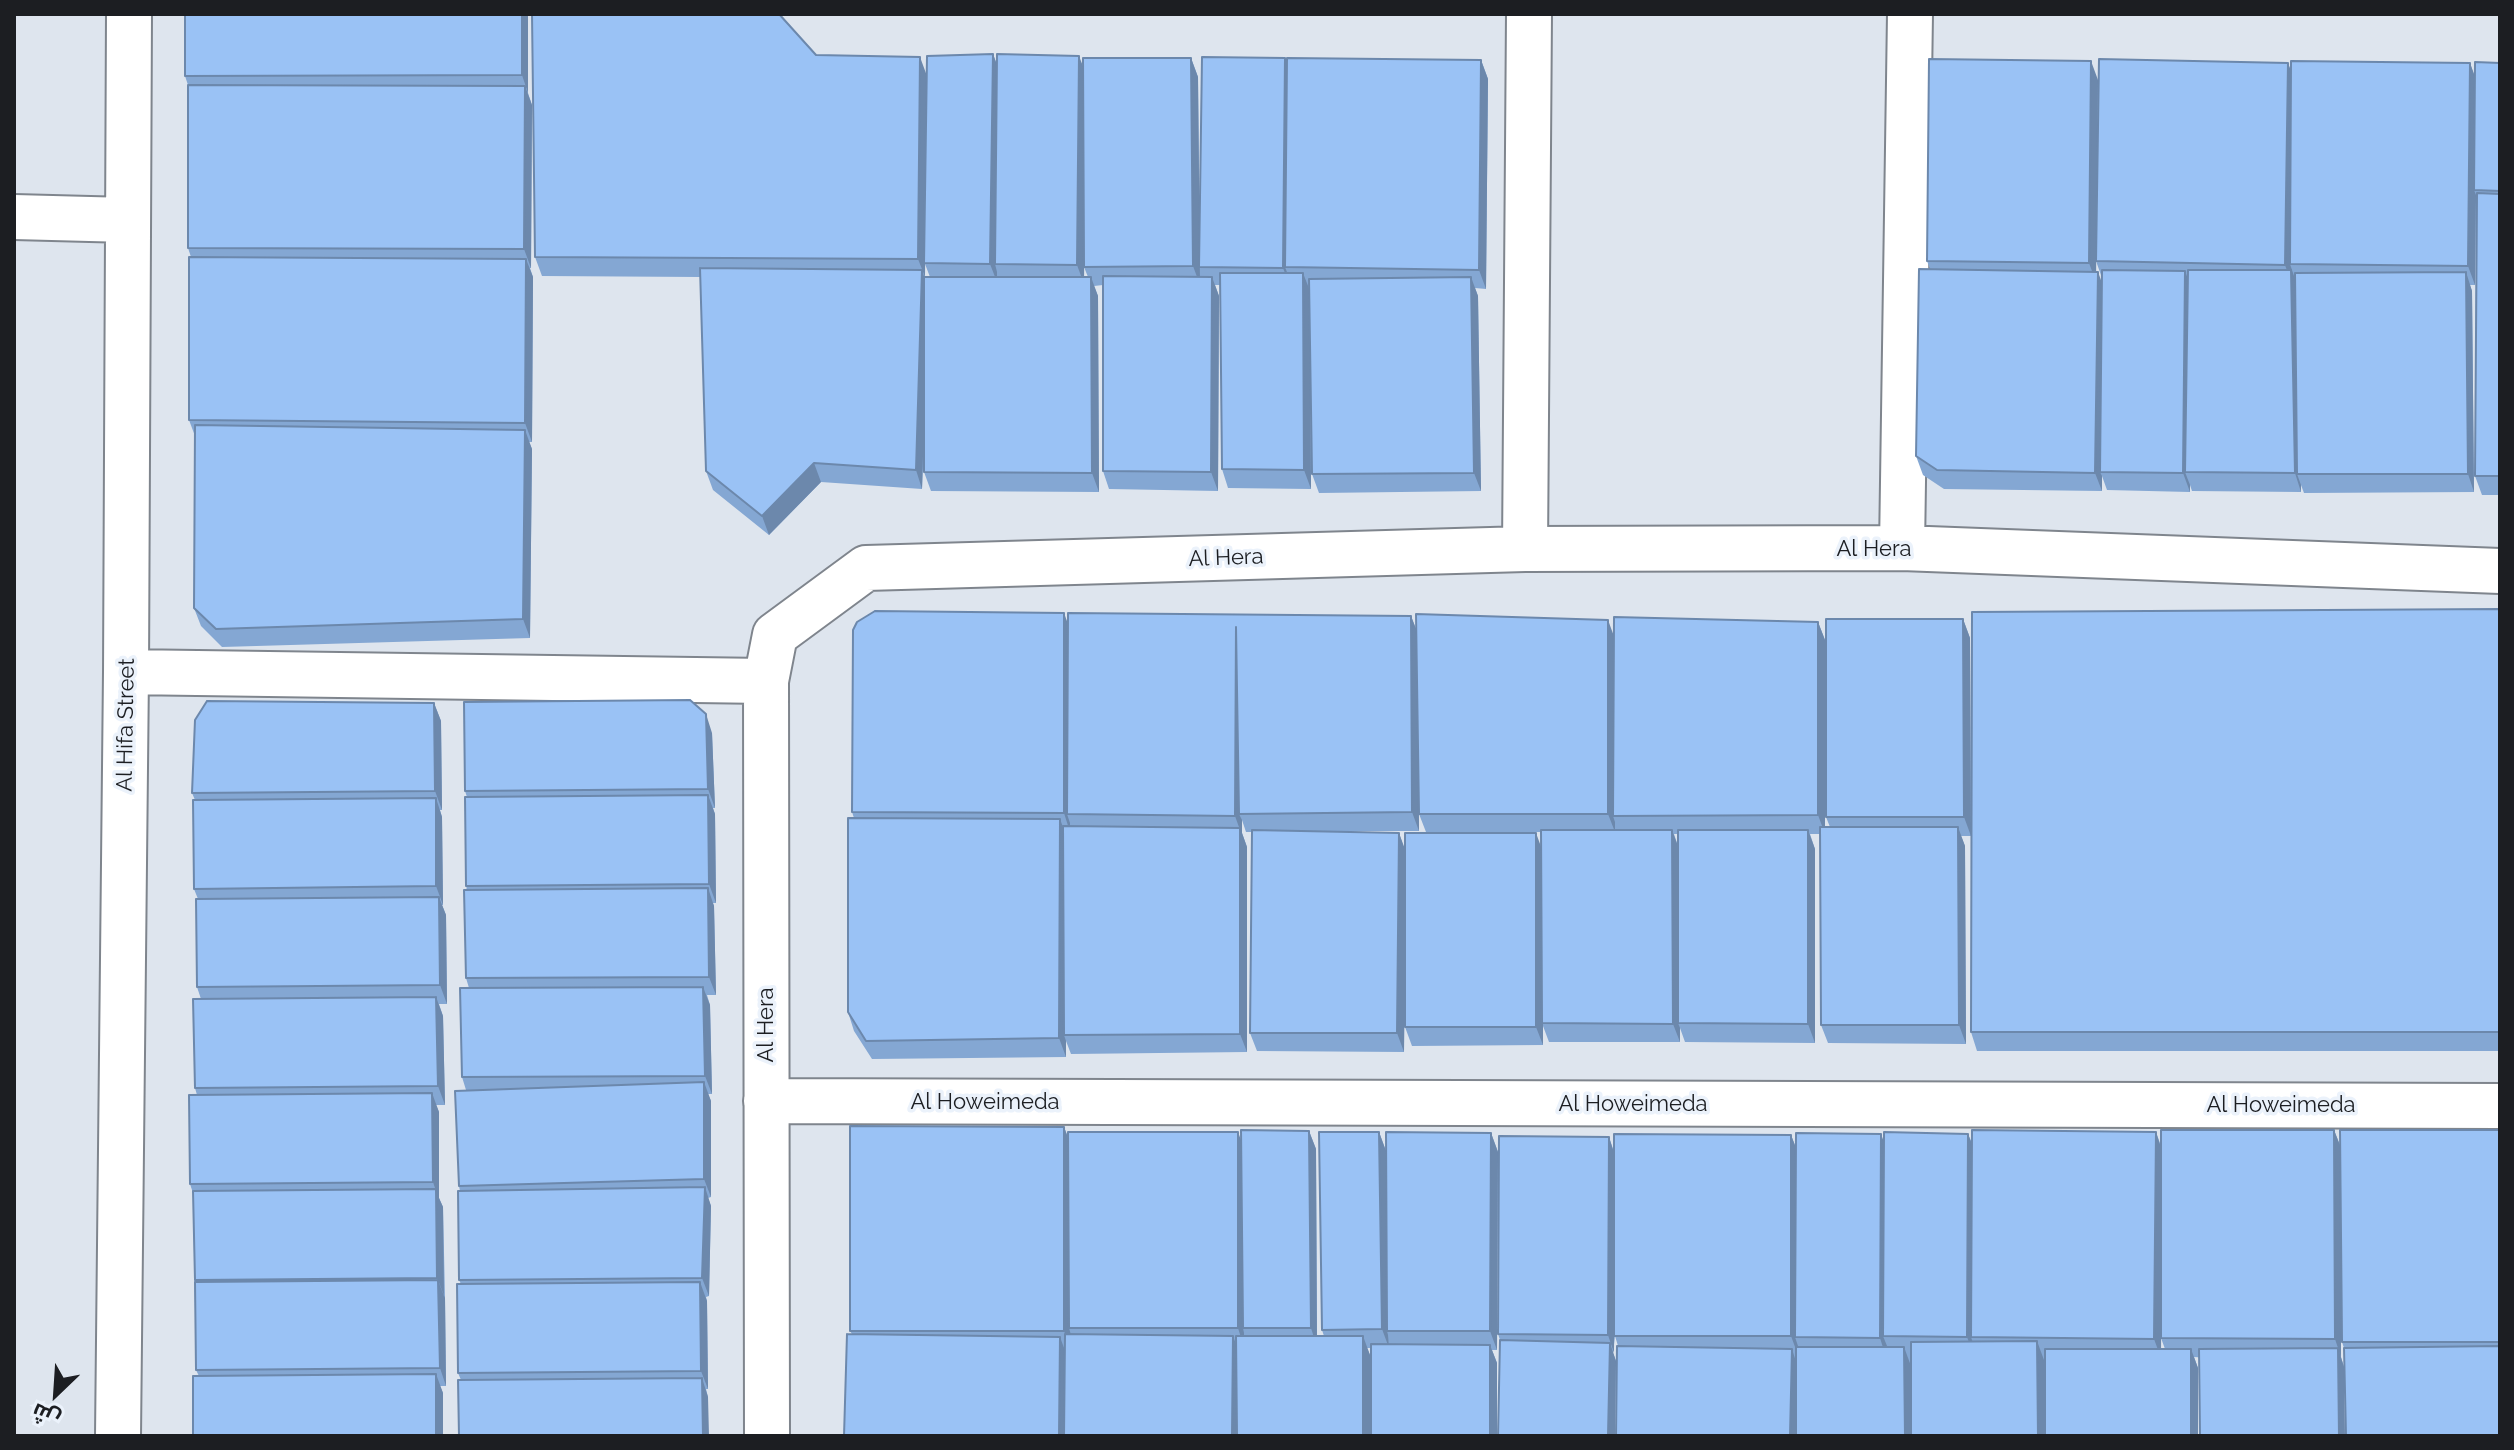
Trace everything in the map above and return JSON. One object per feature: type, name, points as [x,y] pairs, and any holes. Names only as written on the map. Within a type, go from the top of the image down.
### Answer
[{"type":"street","name":"Al Hifa Street","points":[[118,1436],[129,14]]},
{"type":"street","points":[[1525,549],[1529,14]]},
{"type":"street","points":[[1902,548],[1910,14]]},
{"type":"street","points":[[14,217],[128,220]]},
{"type":"street","name":"Al Hera","points":[[767,1436],[766,681],[775,635],[866,568],[1525,549],[1902,548],[2500,571]]},
{"type":"street","points":[[126,672],[766,681]]},
{"type":"street","name":"Al Howeimeda","points":[[766,1101],[2500,1106]]},
{"type":"building","points":[[185,14],[522,14],[522,75],[185,76]]},
{"type":"building","points":[[532,14],[779,14],[816,55],[920,57],[918,259],[535,257]]},
{"type":"building","points":[[993,54],[990,264],[924,263],[927,56]]},
{"type":"building","points":[[997,54],[1079,56],[1077,265],[995,264]]},
{"type":"building","points":[[1202,57],[1285,58],[1283,268],[1199,267]]},
{"type":"building","points":[[1083,58],[1191,58],[1193,266],[1084,267]]},
{"type":"building","points":[[1287,58],[1481,60],[1479,270],[1285,267]]},
{"type":"building","points":[[1929,59],[2091,61],[2089,263],[1927,261]]},
{"type":"building","points":[[2099,59],[2288,63],[2285,265],[2096,261]]},
{"type":"building","points":[[2291,61],[2470,63],[2468,266],[2290,264]]},
{"type":"building","points":[[2475,62],[2500,63],[2500,191],[2474,190]]},
{"type":"building","points":[[188,85],[525,86],[524,249],[188,248]]},
{"type":"building","points":[[2477,193],[2500,194],[2500,476],[2475,476]]},
{"type":"building","points":[[189,257],[526,259],[525,423],[189,420]]},
{"type":"building","points":[[700,268],[922,270],[916,470],[814,463],[762,516],[706,471]]},
{"type":"building","points":[[1919,269],[2098,272],[2095,473],[1937,470],[1916,456]]},
{"type":"building","points":[[2102,270],[2185,271],[2183,473],[2100,472]]},
{"type":"building","points":[[2188,270],[2291,270],[2295,473],[2185,472]]},
{"type":"building","points":[[2466,272],[2468,474],[2297,474],[2295,273]]},
{"type":"building","points":[[1220,273],[1303,273],[1304,470],[1222,469]]},
{"type":"building","points":[[1103,276],[1212,277],[1211,472],[1103,471]]},
{"type":"building","points":[[924,277],[1091,277],[1092,473],[924,472]]},
{"type":"building","points":[[1471,277],[1474,473],[1312,474],[1309,279]]},
{"type":"building","points":[[195,425],[525,430],[523,619],[216,629],[194,608]]},
{"type":"building","points":[[2500,609],[2500,1032],[1971,1032],[1972,612]]},
{"type":"building","points":[[875,611],[1064,613],[1064,813],[852,812],[853,630],[857,622]]},
{"type":"building","points":[[1068,613],[1411,616],[1412,812],[1239,814],[1236,627],[1235,816],[1067,814]]},
{"type":"building","points":[[1416,614],[1608,620],[1608,814],[1419,814]]},
{"type":"building","points":[[1614,617],[1818,622],[1818,815],[1613,816]]},
{"type":"building","points":[[1826,619],[1963,619],[1964,817],[1826,817]]},
{"type":"building","points":[[690,700],[706,714],[708,789],[465,791],[464,702]]},
{"type":"building","points":[[207,701],[434,703],[435,791],[192,793],[195,720]]},
{"type":"building","points":[[708,795],[709,884],[466,886],[465,797]]},
{"type":"building","points":[[436,798],[436,886],[194,889],[193,800]]},
{"type":"building","points":[[848,818],[1060,819],[1059,1038],[866,1041],[848,1012]]},
{"type":"building","points":[[1063,826],[1240,828],[1240,1034],[1064,1035]]},
{"type":"building","points":[[1820,827],[1958,827],[1959,1025],[1821,1025]]},
{"type":"building","points":[[1252,830],[1399,833],[1397,1033],[1250,1033]]},
{"type":"building","points":[[1541,830],[1672,830],[1673,1024],[1542,1023]]},
{"type":"building","points":[[1678,830],[1808,830],[1808,1024],[1678,1023]]},
{"type":"building","points":[[1405,833],[1536,833],[1536,1027],[1405,1027]]},
{"type":"building","points":[[708,888],[709,977],[466,978],[464,890]]},
{"type":"building","points":[[439,897],[440,985],[197,987],[196,899]]},
{"type":"building","points":[[703,987],[705,1076],[462,1077],[460,988]]},
{"type":"building","points":[[436,997],[438,1086],[195,1088],[193,999]]},
{"type":"building","points":[[704,1082],[704,1179],[459,1186],[455,1091]]},
{"type":"building","points":[[432,1093],[433,1182],[190,1184],[189,1095]]},
{"type":"building","points":[[850,1126],[1064,1127],[1064,1331],[850,1331]]},
{"type":"building","points":[[1241,1130],[1309,1131],[1311,1328],[1243,1328]]},
{"type":"building","points":[[1972,1130],[2156,1132],[2154,1339],[1971,1337]]},
{"type":"building","points":[[2161,1130],[2334,1130],[2335,1339],[2161,1338]]},
{"type":"building","points":[[2340,1130],[2500,1130],[2500,1342],[2342,1342]]},
{"type":"building","points":[[1068,1132],[1238,1132],[1238,1328],[1069,1328]]},
{"type":"building","points":[[1319,1132],[1379,1132],[1382,1329],[1322,1330]]},
{"type":"building","points":[[1386,1132],[1491,1133],[1490,1331],[1387,1331]]},
{"type":"building","points":[[1884,1132],[1968,1134],[1967,1337],[1883,1336]]},
{"type":"building","points":[[1796,1133],[1881,1134],[1880,1338],[1795,1337]]},
{"type":"building","points":[[1614,1134],[1791,1135],[1791,1336],[1614,1336]]},
{"type":"building","points":[[1499,1136],[1609,1137],[1608,1335],[1498,1334]]},
{"type":"building","points":[[705,1187],[702,1278],[459,1280],[458,1191]]},
{"type":"building","points":[[436,1189],[437,1278],[195,1280],[193,1191]]},
{"type":"building","points":[[438,1280],[440,1368],[196,1370],[195,1282]]},
{"type":"building","points":[[700,1282],[701,1371],[458,1373],[457,1284]]},
{"type":"building","points":[[847,1334],[1060,1337],[1059,1436],[844,1436]]},
{"type":"building","points":[[1065,1334],[1233,1336],[1232,1436],[1064,1436]]},
{"type":"building","points":[[1236,1336],[1363,1336],[1363,1436],[1237,1436]]},
{"type":"building","points":[[1500,1340],[1610,1343],[1608,1436],[1498,1436]]},
{"type":"building","points":[[2037,1341],[2038,1436],[1911,1436],[1911,1342]]},
{"type":"building","points":[[1371,1344],[1490,1345],[1490,1436],[1371,1436]]},
{"type":"building","points":[[1617,1346],[1792,1349],[1790,1436],[1616,1436]]},
{"type":"building","points":[[2500,1346],[2500,1436],[2346,1436],[2344,1348]]},
{"type":"building","points":[[1796,1347],[1904,1347],[1905,1436],[1796,1436]]},
{"type":"building","points":[[2338,1348],[2339,1436],[2200,1436],[2199,1349]]},
{"type":"building","points":[[2045,1349],[2191,1349],[2191,1436],[2045,1436]]},
{"type":"building","points":[[436,1374],[436,1436],[193,1436],[193,1376]]},
{"type":"building","points":[[702,1378],[703,1436],[459,1436],[458,1380]]}]
